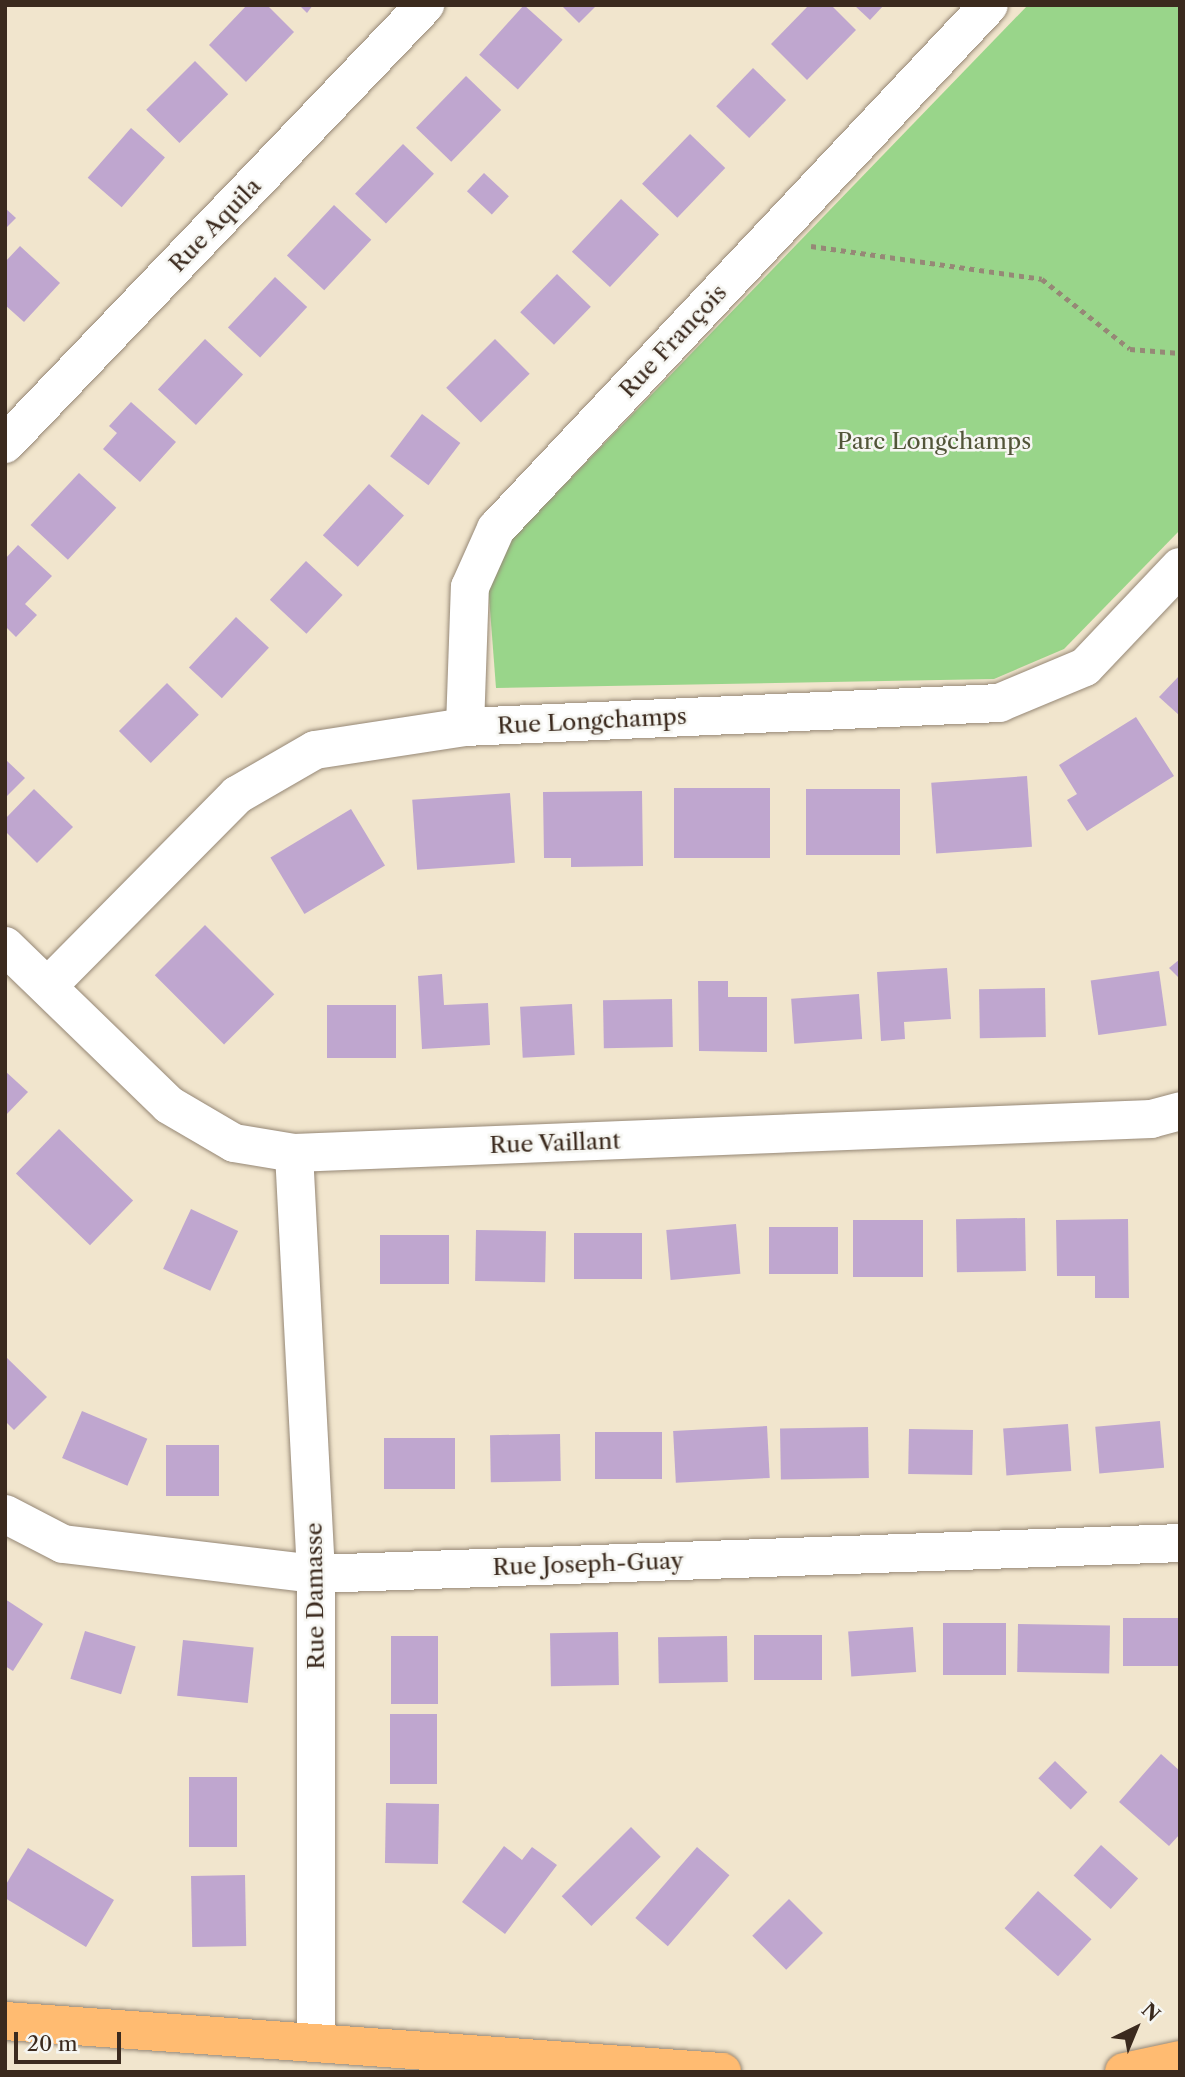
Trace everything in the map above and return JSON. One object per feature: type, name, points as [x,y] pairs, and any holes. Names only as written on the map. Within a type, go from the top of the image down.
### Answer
[{"type":"main road","points":[[5,2021],[316,2038],[722,2072]]},
{"type":"main road","points":[[1124,2072],[1180,2060]]},
{"type":"street","name":"Rue Aquila","points":[[13,421],[425,5]]},
{"type":"street","name":"Rue François","points":[[465,727],[470,586],[496,529],[989,5]]},
{"type":"street","name":"Rue Longchamps","points":[[48,986],[237,795],[315,750],[388,734],[465,727],[999,703],[1086,667],[1180,567]]},
{"type":"street","name":"Rue Vaillant","points":[[5,946],[169,1105],[234,1143],[294,1153],[1151,1119],[1180,1111]]},
{"type":"street","name":"Rue Damasse","points":[[294,1153],[316,1574],[316,2038]]},
{"type":"street","name":"Rue Joseph-Guay","points":[[5,1514],[63,1544],[316,1574],[1180,1543]]},
{"type":"path","points":[[769,239],[1042,279],[1130,349],[1180,353]]},
{"type":"green space","name":"Parc Longchamps","points":[[1028,5],[1180,5],[1180,530],[1064,649],[994,679],[496,688],[488,583],[511,540]]},
{"type":"building","points":[[247,5],[267,5],[294,32],[246,82],[209,45]]},
{"type":"building","points":[[299,5],[313,5],[307,13]]},
{"type":"building","points":[[524,5],[563,40],[518,90],[479,55]]},
{"type":"building","points":[[561,5],[597,5],[579,23]]},
{"type":"building","points":[[809,5],[831,5],[856,30],[807,80],[771,44]]},
{"type":"building","points":[[854,5],[884,5],[870,20]]},
{"type":"building","points":[[195,61],[228,94],[179,143],[146,110]]},
{"type":"building","points":[[753,68],[786,100],[749,138],[716,106]]},
{"type":"building","points":[[466,76],[501,110],[451,162],[416,128]]},
{"type":"building","points":[[131,128],[165,158],[122,207],[88,178]]},
{"type":"building","points":[[690,134],[725,168],[677,218],[642,184]]},
{"type":"building","points":[[403,144],[434,174],[386,224],[355,194]]},
{"type":"building","points":[[484,173],[509,196],[492,214],[467,191]]},
{"type":"building","points":[[621,199],[659,234],[610,287],[572,252]]},
{"type":"building","points":[[334,205],[371,240],[324,290],[287,255]]},
{"type":"building","points":[[5,208],[16,218],[5,229]]},
{"type":"building","points":[[20,246],[60,283],[24,322],[5,305],[5,262]]},
{"type":"building","points":[[557,274],[591,307],[554,345],[520,312]]},
{"type":"building","points":[[275,277],[307,307],[260,357],[228,327]]},
{"type":"building","points":[[205,339],[243,374],[196,425],[158,389]]},
{"type":"building","points":[[495,339],[530,374],[481,422],[446,388]]},
{"type":"building","points":[[131,402],[176,442],[140,482],[103,449],[117,433],[109,426]]},
{"type":"building","points":[[422,414],[460,443],[428,485],[390,456]]},
{"type":"building","points":[[79,473],[116,508],[68,560],[31,525]]},
{"type":"building","points":[[369,484],[404,515],[358,567],[323,535]]},
{"type":"building","points":[[18,545],[52,576],[25,604],[37,615],[16,637],[5,626],[5,559]]},
{"type":"building","points":[[306,561],[343,595],[306,634],[270,600]]},
{"type":"building","points":[[236,617],[269,648],[222,698],[189,667]]},
{"type":"building","points":[[1180,675],[1180,716],[1159,697]]},
{"type":"building","points":[[167,683],[199,715],[151,763],[119,731]]},
{"type":"building","points":[[1136,717],[1174,776],[1087,831],[1067,800],[1077,794],[1059,765]]},
{"type":"building","points":[[5,759],[25,778],[5,798]]},
{"type":"building","points":[[1027,776],[1032,847],[936,854],[931,783]]},
{"type":"building","points":[[674,788],[770,788],[770,858],[674,858]]},
{"type":"building","points":[[34,789],[73,827],[37,863],[5,831],[5,819]]},
{"type":"building","points":[[806,789],[900,789],[900,855],[806,855]]},
{"type":"building","points":[[642,791],[643,866],[571,867],[571,858],[544,858],[543,792]]},
{"type":"building","points":[[510,793],[515,863],[417,870],[412,800]]},
{"type":"building","points":[[351,809],[385,866],[304,914],[270,857]]},
{"type":"building","points":[[205,925],[274,994],[224,1045],[155,975]]},
{"type":"building","points":[[1180,959],[1180,979],[1169,968]]},
{"type":"building","points":[[947,968],[951,1019],[904,1022],[905,1039],[881,1041],[877,972]]},
{"type":"building","points":[[1159,971],[1167,1025],[1098,1035],[1091,981]]},
{"type":"building","points":[[442,974],[444,1005],[488,1003],[490,1045],[422,1049],[418,976]]},
{"type":"building","points":[[698,981],[728,981],[728,997],[767,997],[767,1052],[699,1051]]},
{"type":"building","points":[[1045,988],[1046,1037],[980,1038],[979,989]]},
{"type":"building","points":[[859,994],[862,1039],[794,1044],[791,999]]},
{"type":"building","points":[[672,999],[673,1047],[604,1048],[603,1000]]},
{"type":"building","points":[[572,1004],[575,1055],[523,1058],[520,1007]]},
{"type":"building","points":[[327,1005],[396,1005],[396,1058],[327,1058]]},
{"type":"building","points":[[5,1071],[28,1092],[5,1116]]},
{"type":"building","points":[[59,1129],[133,1201],[90,1245],[16,1174]]},
{"type":"building","points":[[191,1209],[238,1231],[210,1291],[163,1269]]},
{"type":"building","points":[[1025,1218],[1026,1271],[957,1272],[956,1219]]},
{"type":"building","points":[[1128,1219],[1129,1298],[1095,1298],[1095,1276],[1057,1276],[1056,1220]]},
{"type":"building","points":[[853,1220],[923,1220],[923,1277],[853,1277]]},
{"type":"building","points":[[736,1224],[740,1274],[671,1280],[666,1230]]},
{"type":"building","points":[[769,1227],[838,1227],[838,1274],[769,1274]]},
{"type":"building","points":[[476,1230],[546,1231],[545,1282],[475,1281]]},
{"type":"building","points":[[574,1233],[642,1233],[642,1279],[574,1279]]},
{"type":"building","points":[[380,1235],[449,1235],[449,1284],[380,1284]]},
{"type":"building","points":[[5,1356],[47,1397],[14,1430],[5,1421]]},
{"type":"building","points":[[82,1411],[147,1439],[127,1486],[62,1458]]},
{"type":"building","points":[[1160,1421],[1164,1468],[1099,1473],[1095,1427]]},
{"type":"building","points":[[1068,1424],[1071,1471],[1006,1475],[1003,1429]]},
{"type":"building","points":[[767,1426],[770,1478],[676,1483],[673,1431]]},
{"type":"building","points":[[868,1427],[869,1478],[781,1480],[780,1429]]},
{"type":"building","points":[[909,1429],[973,1430],[972,1475],[908,1474]]},
{"type":"building","points":[[595,1432],[662,1432],[662,1479],[595,1479]]},
{"type":"building","points":[[560,1434],[561,1481],[491,1482],[490,1435]]},
{"type":"building","points":[[384,1438],[455,1438],[455,1489],[384,1489]]},
{"type":"building","points":[[166,1445],[219,1445],[219,1496],[166,1496]]},
{"type":"building","points":[[5,1599],[43,1624],[13,1671],[5,1666]]},
{"type":"building","points":[[1123,1618],[1180,1618],[1180,1666],[1123,1666]]},
{"type":"building","points":[[943,1623],[1006,1623],[1006,1675],[943,1675]]},
{"type":"building","points":[[1018,1624],[1110,1626],[1109,1674],[1017,1672]]},
{"type":"building","points":[[913,1627],[916,1672],[851,1676],[848,1632]]},
{"type":"building","points":[[85,1631],[136,1646],[121,1694],[70,1679]]},
{"type":"building","points":[[618,1632],[619,1685],[551,1686],[550,1633]]},
{"type":"building","points":[[754,1635],[822,1635],[822,1680],[754,1680]]},
{"type":"building","points":[[391,1636],[438,1636],[438,1704],[391,1704]]},
{"type":"building","points":[[727,1636],[728,1682],[659,1683],[658,1637]]},
{"type":"building","points":[[183,1640],[254,1647],[248,1703],[177,1696]]},
{"type":"building","points":[[390,1714],[437,1714],[437,1784],[390,1784]]},
{"type":"building","points":[[1161,1754],[1180,1771],[1180,1834],[1169,1846],[1119,1802]]},
{"type":"building","points":[[1055,1761],[1087,1792],[1071,1810],[1038,1778]]},
{"type":"building","points":[[189,1777],[237,1777],[237,1847],[189,1847]]},
{"type":"building","points":[[386,1803],[439,1804],[438,1864],[385,1863]]},
{"type":"building","points":[[631,1827],[661,1857],[591,1926],[562,1896]]},
{"type":"building","points":[[1101,1845],[1138,1878],[1111,1909],[1074,1875]]},
{"type":"building","points":[[504,1846],[522,1860],[532,1847],[557,1865],[505,1934],[462,1902]]},
{"type":"building","points":[[697,1847],[729,1875],[668,1946],[635,1918]]},
{"type":"building","points":[[28,1848],[114,1900],[86,1947],[5,1898],[5,1886]]},
{"type":"building","points":[[245,1875],[246,1946],[192,1947],[191,1876]]},
{"type":"building","points":[[1038,1891],[1092,1939],[1058,1976],[1005,1928]]},
{"type":"building","points":[[789,1899],[823,1933],[786,1970],[752,1936]]}]
